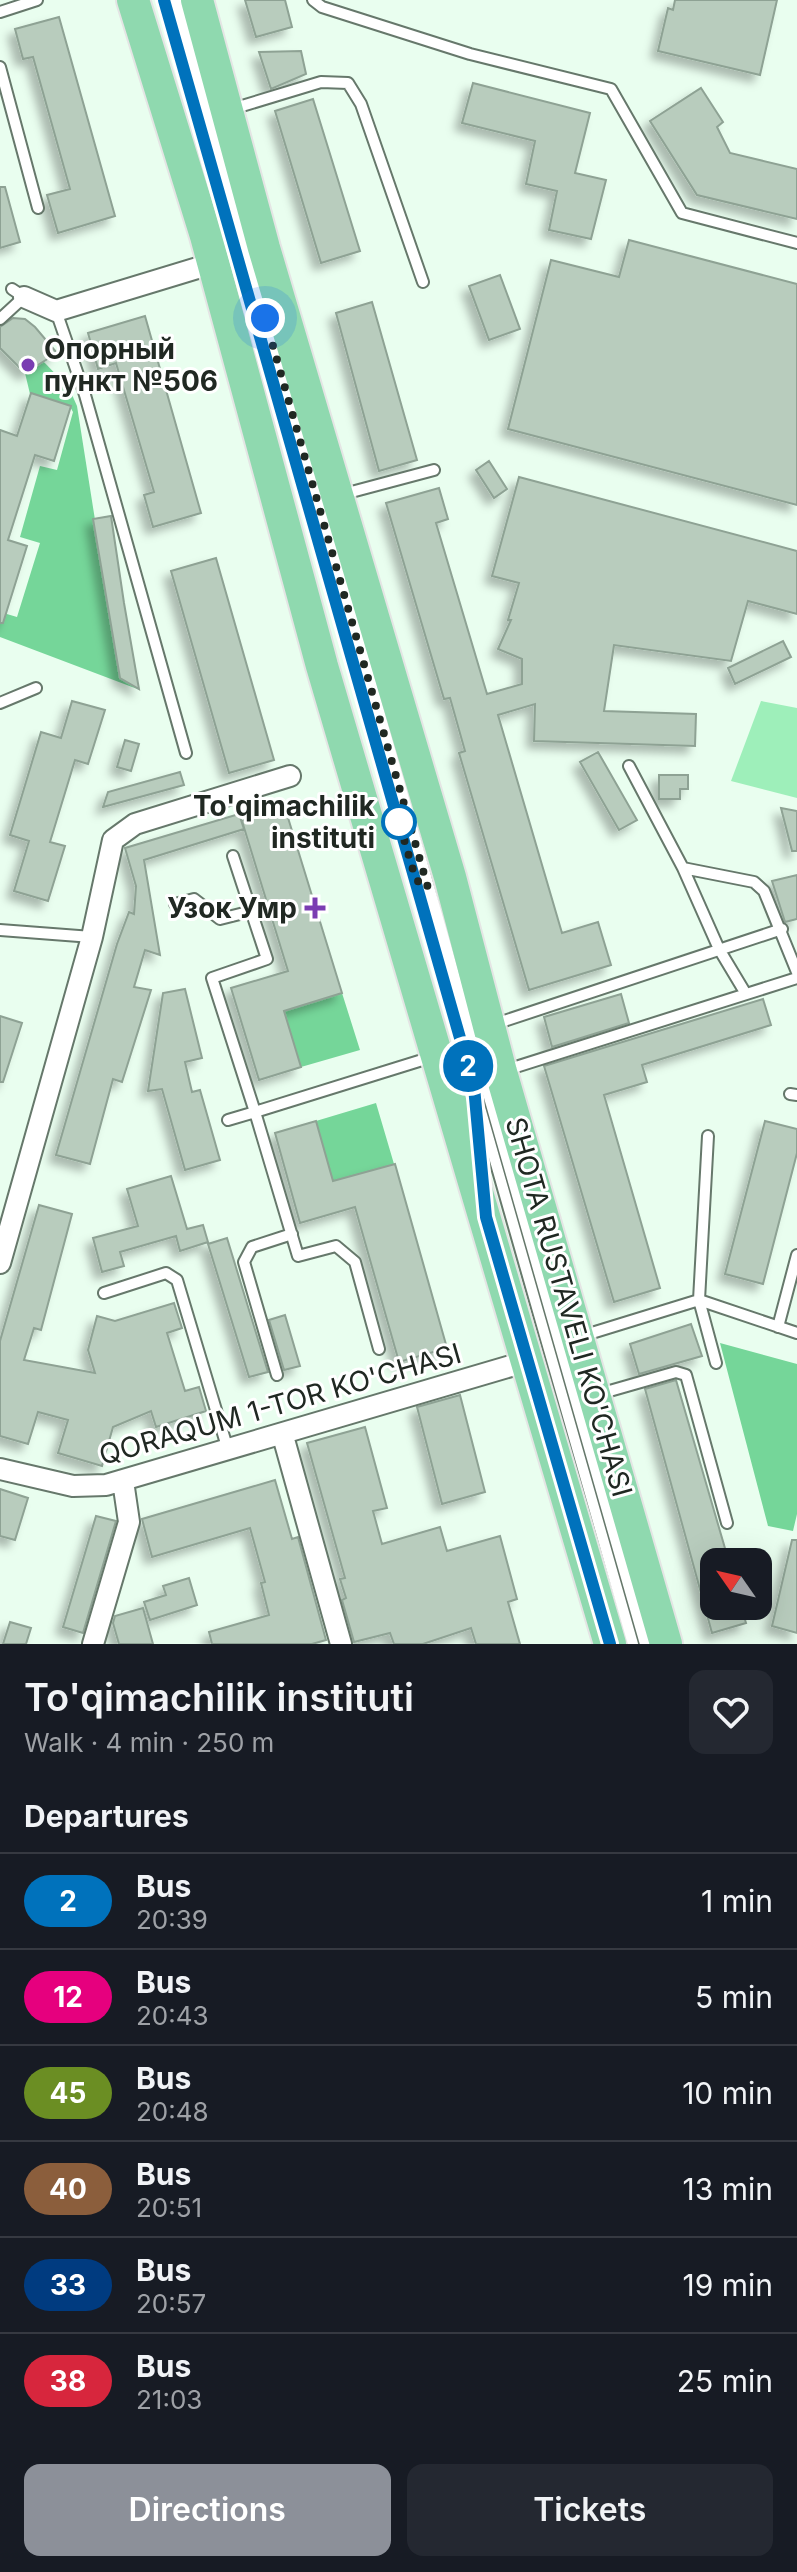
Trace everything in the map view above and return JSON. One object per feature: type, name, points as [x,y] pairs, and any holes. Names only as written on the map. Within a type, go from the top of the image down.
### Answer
[{"type":"main road","name":"SHOTA RUSTAVELI KO'CHASI","points":[[133,0],[214,263],[322,666],[403,891],[438,1055],[610,1644]]},
{"type":"main road","name":"SHOTA RUSTAVELI KO'CHASI","points":[[197,0],[450,877],[489,1026],[488,1080],[576,1338],[666,1644]]},
{"type":"street","points":[[18,293],[56,311],[214,263]]},
{"type":"street","points":[[0,1263],[10,1189],[92,937],[110,849],[118,833],[135,824],[290,776]]},
{"type":"street","name":"QORAQUM 1-TOR KO'CHASI","points":[[0,1469],[73,1486],[123,1481],[528,1361]]},
{"type":"street","points":[[283,1436],[341,1644]]},
{"type":"street","points":[[93,1644],[129,1522],[123,1481]]},
{"type":"lane","points":[[0,12],[37,0]]},
{"type":"lane","points":[[164,0],[403,891],[488,1080],[633,1644]]},
{"type":"lane","points":[[176,0],[645,1644]]},
{"type":"lane","points":[[186,0],[190,49]]},
{"type":"lane","points":[[313,0],[322,7],[470,54],[611,89],[682,213],[797,243]]},
{"type":"lane","points":[[0,67],[38,208]]},
{"type":"lane","points":[[227,110],[321,82],[348,83],[361,104],[423,282]]},
{"type":"lane","points":[[0,319],[18,293]]},
{"type":"lane","points":[[56,311],[85,395],[186,753]]},
{"type":"lane","points":[[338,496],[434,470]]},
{"type":"lane","points":[[0,703],[36,688]]},
{"type":"lane","points":[[629,766],[683,868],[719,949],[746,994]]},
{"type":"lane","points":[[233,856],[267,959],[212,978],[298,1256],[336,1246],[355,1262],[379,1349]]},
{"type":"lane","points":[[488,1080],[797,975],[782,929],[764,891],[754,882],[683,868]]},
{"type":"lane","points":[[403,891],[428,888]]},
{"type":"lane","points":[[175,904],[194,899],[220,919],[252,911]]},
{"type":"lane","points":[[489,1026],[782,929]]},
{"type":"lane","points":[[0,930],[92,937]]},
{"type":"lane","points":[[228,1120],[438,1055]]},
{"type":"lane","points":[[486,1217],[488,1080]]},
{"type":"lane","points":[[708,1136],[699,1300],[716,1363]]},
{"type":"lane","points":[[277,1375],[244,1262],[252,1247],[292,1234]]},
{"type":"lane","points":[[778,1327],[797,1255]]},
{"type":"lane","points":[[104,1293],[166,1273],[177,1280],[228,1452]]},
{"type":"lane","points":[[576,1338],[699,1300],[797,1333]]},
{"type":"lane","points":[[593,1396],[676,1372],[686,1375],[727,1523]]},
{"type":"green space","points":[[43,361],[69,388],[77,406],[120,678],[140,690],[0,637],[0,612],[17,617],[40,543],[20,537],[40,466],[57,470],[73,412],[69,405],[30,394],[25,373]]},
{"type":"green space","points":[[761,701],[797,708],[797,798],[731,781]]},
{"type":"green space","points":[[342,993],[360,1050],[301,1067],[284,1011]]},
{"type":"green space","points":[[376,1103],[394,1164],[333,1181],[316,1121]]},
{"type":"green space","points":[[720,1343],[797,1364],[797,1514],[793,1531],[768,1526]]},
{"type":"building","points":[[245,0],[285,0],[292,27],[256,37]]},
{"type":"building","points":[[675,0],[777,0],[760,75],[658,51],[668,8],[673,10]]},
{"type":"building","points":[[59,17],[115,216],[58,233],[47,195],[70,189],[33,57],[23,59],[15,29]]},
{"type":"building","points":[[301,51],[306,74],[271,89],[259,52]]},
{"type":"building","points":[[473,83],[590,113],[575,173],[606,180],[591,239],[549,230],[557,191],[526,184],[535,141],[462,123]]},
{"type":"building","points":[[701,88],[723,122],[717,127],[730,153],[797,169],[797,219],[697,195],[650,121]]},
{"type":"building","points":[[313,99],[360,251],[321,263],[275,111]]},
{"type":"building","points":[[0,187],[5,187],[20,242],[0,248]]},
{"type":"building","points":[[629,240],[797,284],[797,505],[508,429],[551,260],[619,277]]},
{"type":"building","points":[[500,275],[520,329],[489,340],[469,286]]},
{"type":"building","points":[[372,302],[417,460],[379,471],[336,313]]},
{"type":"building","points":[[145,316],[201,513],[153,527],[144,495],[154,492],[116,363],[98,369],[88,333]]},
{"type":"building","points":[[13,318],[25,319],[57,353],[25,373],[0,348],[0,327]]},
{"type":"building","points":[[31,393],[71,406],[54,461],[35,455],[8,540],[27,546],[3,623],[0,623],[0,430],[17,436]]},
{"type":"building","points":[[489,461],[507,489],[494,498],[476,470]]},
{"type":"building","points":[[519,477],[797,551],[797,614],[748,601],[731,661],[614,645],[604,711],[696,714],[695,746],[534,741],[535,704],[498,715],[562,933],[598,922],[611,965],[529,990],[459,753],[465,751],[450,698],[444,699],[386,503],[439,488],[448,519],[436,523],[487,694],[522,684],[522,659],[498,649],[511,620],[508,620],[519,583],[492,576]]},
{"type":"building","points":[[111,516],[139,689],[120,678],[93,519]]},
{"type":"building","points":[[216,558],[274,760],[229,773],[171,571]]},
{"type":"building","points":[[783,641],[791,657],[735,684],[728,668]]},
{"type":"building","points":[[72,701],[105,710],[88,764],[75,760],[50,842],[65,846],[48,901],[14,891],[29,841],[10,835],[41,732],[61,738]]},
{"type":"building","points":[[125,740],[139,744],[131,771],[117,767]]},
{"type":"building","points":[[598,752],[637,820],[619,830],[580,762]]},
{"type":"building","points":[[180,772],[184,785],[103,807],[108,792]]},
{"type":"building","points":[[659,775],[688,775],[688,789],[680,789],[680,799],[659,799]]},
{"type":"building","points":[[285,808],[342,993],[284,1011],[301,1067],[259,1080],[231,988],[288,971],[242,821]]},
{"type":"building","points":[[781,808],[797,811],[797,851],[792,851]]},
{"type":"building","points":[[239,814],[244,829],[144,860],[160,955],[145,950],[134,987],[151,990],[122,1082],[113,1079],[90,1164],[56,1155],[117,944],[129,912],[134,914],[136,886],[125,848]]},
{"type":"building","points":[[797,875],[797,919],[785,922],[772,881]]},
{"type":"building","points":[[185,989],[202,1058],[185,1062],[192,1092],[200,1090],[220,1160],[185,1170],[162,1089],[148,1091],[163,993]]},
{"type":"building","points":[[621,994],[629,1023],[552,1047],[544,1017]]},
{"type":"building","points":[[763,999],[771,1025],[642,1065],[647,1082],[604,1095],[660,1288],[614,1302],[544,1066]]},
{"type":"building","points":[[0,1016],[22,1023],[3,1082],[0,1082]]},
{"type":"building","points":[[316,1121],[333,1181],[395,1164],[447,1348],[399,1362],[355,1207],[300,1223],[275,1133]]},
{"type":"building","points":[[765,1121],[797,1129],[797,1153],[763,1284],[725,1274]]},
{"type":"building","points":[[171,1176],[187,1229],[203,1225],[208,1242],[180,1251],[176,1236],[120,1252],[124,1266],[102,1272],[93,1238],[138,1226],[127,1189]]},
{"type":"building","points":[[39,1205],[72,1214],[41,1330],[34,1328],[24,1360],[95,1373],[88,1350],[97,1316],[115,1321],[174,1303],[182,1328],[167,1333],[185,1391],[199,1387],[206,1411],[156,1427],[151,1411],[113,1427],[102,1466],[58,1453],[68,1420],[38,1412],[28,1444],[0,1436],[0,1341]]},
{"type":"building","points":[[227,1238],[268,1372],[249,1377],[208,1244]]},
{"type":"building","points":[[285,1315],[300,1366],[284,1370],[269,1320]]},
{"type":"building","points":[[691,1324],[702,1356],[639,1374],[630,1344]]},
{"type":"building","points":[[676,1380],[725,1548],[700,1548],[700,1589],[645,1389]]},
{"type":"building","points":[[460,1395],[485,1492],[442,1504],[417,1407]]},
{"type":"building","points":[[365,1427],[387,1508],[373,1511],[382,1544],[440,1527],[447,1551],[500,1536],[517,1599],[508,1602],[520,1644],[476,1644],[471,1628],[423,1644],[394,1644],[390,1633],[354,1642],[342,1600],[346,1598],[340,1579],[345,1578],[307,1443]]},
{"type":"building","points":[[275,1480],[292,1539],[298,1537],[326,1640],[312,1644],[212,1644],[209,1632],[269,1615],[261,1583],[265,1582],[250,1528],[152,1557],[142,1519]]},
{"type":"building","points":[[0,1489],[28,1498],[15,1540],[0,1536]]},
{"type":"building","points":[[96,1516],[116,1521],[83,1633],[63,1627]]},
{"type":"building","points":[[792,1540],[797,1540],[797,1633],[772,1626]]},
{"type":"building","points":[[189,1578],[197,1605],[150,1620],[144,1602],[166,1595],[163,1586]]},
{"type":"building","points":[[143,1608],[153,1644],[119,1644],[113,1623],[115,1616]]},
{"type":"building","points":[[708,1620],[745,1620],[746,1623],[712,1633]]},
{"type":"building","points":[[10,1622],[31,1628],[26,1644],[3,1644]]},
{"type":"bus line","name":"2","points":[[164,0],[474,1087],[486,1217],[610,1644]]},
{"type":"place","name":"Опорный пункт №506","points":[[28,365]]},
{"type":"place","name":"To'qimachilik instituti","points":[[399,822]]},
{"type":"place","name":"Узок Умр","points":[[315,908]]},
{"type":"route","points":[[265,318],[428,888],[416,880],[399,822]]}]
